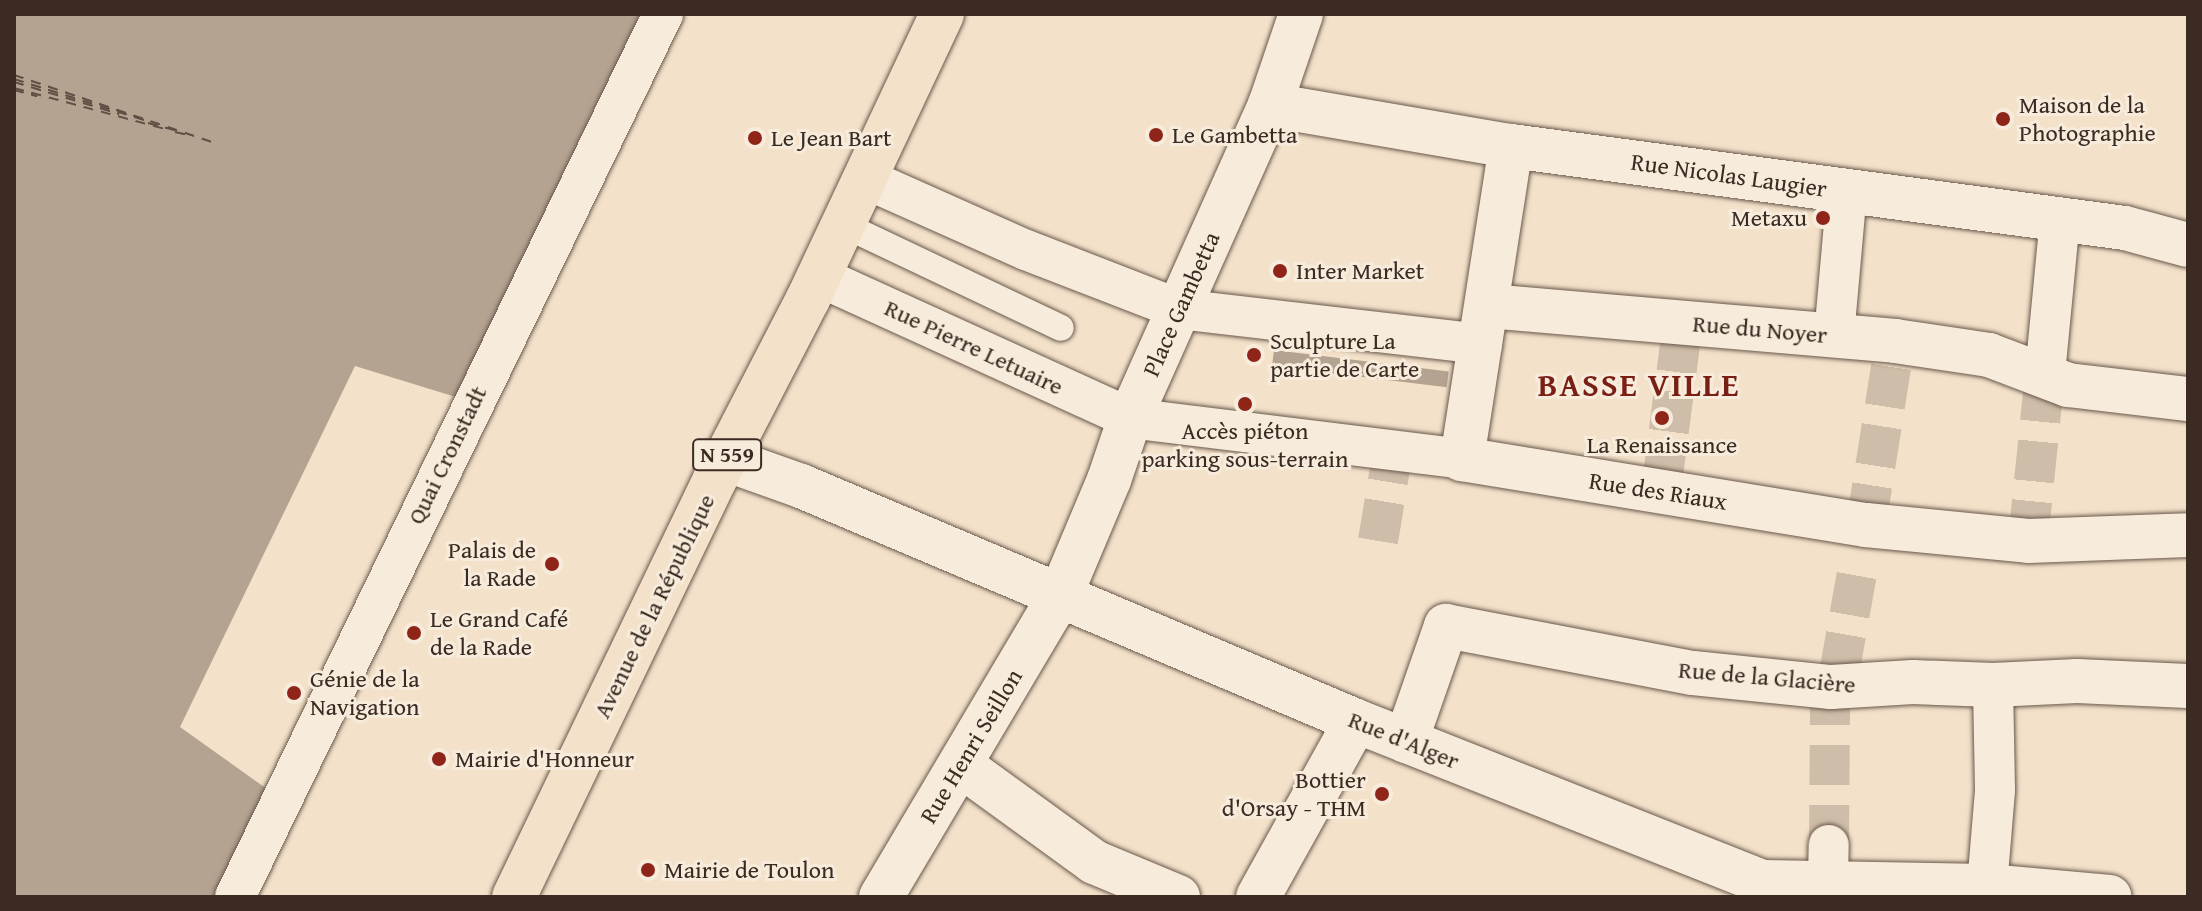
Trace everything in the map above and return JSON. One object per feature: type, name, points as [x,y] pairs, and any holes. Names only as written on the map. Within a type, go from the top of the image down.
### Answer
[{"type":"main road","name":"Avenue de la République","points":[[514,897],[725,459],[818,276],[942,14]]},
{"type":"street","name":"Quai Cronstadt","points":[[235,897],[663,14]]},
{"type":"street","name":"Place Gambetta","points":[[1061,594],[1109,480],[1130,418],[1270,105],[1301,14]]},
{"type":"street","name":"Rue Nicolas Laugier","points":[[1270,105],[1511,146],[2125,228],[2188,245]]},
{"type":"street","points":[[1462,459],[1511,146]]},
{"type":"street","points":[[864,178],[1026,250],[1178,309],[1485,325]]},
{"type":"street","points":[[1834,336],[1847,191]]},
{"type":"street","points":[[2045,374],[2060,219]]},
{"type":"street","name":"Rue Pierre Letuaire","points":[[818,276],[1130,418]]},
{"type":"street","name":"Rue du Noyer","points":[[1485,325],[1834,336],[1989,355],[2068,385],[2188,399]]},
{"type":"street","name":"Rue des Riaux","points":[[1130,418],[1462,459],[1865,534],[2028,541],[2188,535]]},
{"type":"street","name":"Rue d'Alger","points":[[725,459],[801,486],[1061,594],[1761,890],[1829,864],[1987,886],[2110,897]]},
{"type":"street","name":"Rue Henri Seillon","points":[[881,897],[962,766],[1061,594]]},
{"type":"street","name":"Rue de la Glacière","points":[[1406,741],[1446,626],[1693,673],[1834,687],[1913,682],[1993,685],[2077,681],[2188,686]]},
{"type":"street","points":[[1987,886],[1995,790],[1993,685]]},
{"type":"street","points":[[1258,897],[1356,721]]},
{"type":"street","points":[[962,766],[1094,862],[1178,897]]},
{"type":"lane","points":[[842,224],[1061,328]]},
{"type":"shaded area","points":[[14,14],[649,14],[459,398],[355,366],[180,727],[267,789],[214,897],[14,897]]},
{"type":"shaded area","points":[[1274,350],[1449,371],[1447,387],[1272,366]]},
{"type":"ferry route","points":[[14,75],[212,142]]},
{"type":"ferry route","points":[[14,79],[150,122]]},
{"type":"ferry route","points":[[14,82],[119,114]]},
{"type":"ferry route","points":[[14,88],[165,129]]},
{"type":"ferry route","points":[[14,90],[37,96]]},
{"type":"ferry route","points":[[148,123],[177,131]]},
{"type":"ferry route","points":[[175,132],[192,136]]},
{"type":"tunnel","points":[[1661,491],[1683,322]]},
{"type":"tunnel","points":[[1866,525],[1895,341]]},
{"type":"tunnel","points":[[2028,541],[2045,374]]},
{"type":"tunnel","points":[[1378,541],[1393,450]]},
{"type":"tunnel","points":[[1839,674],[1858,567]]},
{"type":"tunnel","points":[[1829,845],[1830,698]]},
{"type":"place","name":"Maison de la Photographie","points":[[2003,119]]},
{"type":"place","name":"Le Gambetta","points":[[1156,135]]},
{"type":"place","name":"Le Jean Bart","points":[[755,138]]},
{"type":"place","name":"Metaxu","points":[[1823,218]]},
{"type":"place","name":"Inter Market","points":[[1280,271]]},
{"type":"place","name":"Sculpture La partie de Carte","points":[[1254,355]]},
{"type":"place","name":"Accès piéton parking sous-terrain","points":[[1245,404]]},
{"type":"place","name":"La Renaissance","points":[[1662,418]]},
{"type":"place","name":"Palais de la Rade","points":[[552,564]]},
{"type":"place","name":"Le Grand Café de la Rade","points":[[414,633]]},
{"type":"place","name":"Génie de la Navigation","points":[[294,693]]},
{"type":"place","name":"Mairie d'Honneur","points":[[439,759]]},
{"type":"place","name":"Bottier d'Orsay - THM","points":[[1382,794]]},
{"type":"place","name":"Mairie de Toulon","points":[[648,870]]},
{"type":"district","name":"BASSE VILLE","points":[[1639,385]]}]
